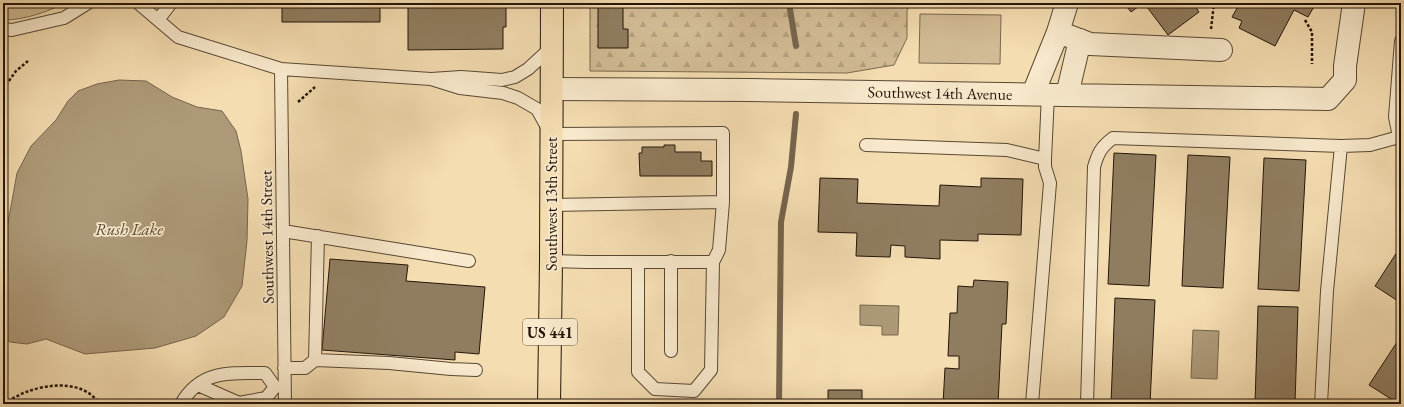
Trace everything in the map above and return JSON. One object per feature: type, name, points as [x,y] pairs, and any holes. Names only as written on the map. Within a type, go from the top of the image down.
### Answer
[{"type":"main road","name":"Southwest 13th Street","points":[[548,404],[551,261],[552,3]]},
{"type":"street","points":[[1049,94],[1058,32],[1067,3]]},
{"type":"street","name":"Southwest 14th Avenue","points":[[552,89],[743,90],[1328,99],[1345,80],[1354,3]]},
{"type":"street","points":[[1058,32],[1090,44],[1214,50]]},
{"type":"street","points":[[1049,94],[1080,40]]},
{"type":"lane","points":[[3,29],[12,30],[64,18],[88,3]]},
{"type":"lane","points":[[138,3],[178,37],[281,69],[431,79],[461,77],[502,80],[515,77],[528,69],[552,46]]},
{"type":"lane","points":[[158,20],[171,3]]},
{"type":"lane","points":[[1087,404],[1094,167],[1103,145],[1113,138],[1341,146],[1370,145],[1400,138],[1395,117],[1401,41]]},
{"type":"lane","name":"Southwest 14th Street","points":[[281,69],[284,368],[280,387],[285,404]]},
{"type":"lane","points":[[431,79],[460,88],[503,93],[518,98],[537,109],[552,134],[723,132],[724,202],[719,250],[713,262],[711,370],[694,391],[654,389],[638,372],[638,262]]},
{"type":"lane","points":[[1032,404],[1050,183],[1045,168],[1049,94]]},
{"type":"lane","points":[[866,145],[1007,150],[1045,159]]},
{"type":"lane","points":[[1321,404],[1327,292],[1341,146]]},
{"type":"lane","points":[[551,205],[724,202]]},
{"type":"lane","points":[[283,231],[469,261]]},
{"type":"lane","points":[[315,360],[318,236]]},
{"type":"lane","points":[[551,261],[713,262]]},
{"type":"lane","points":[[671,261],[671,351]]},
{"type":"lane","points":[[284,368],[305,368],[315,360],[389,363],[476,370]]},
{"type":"lane","points":[[182,404],[187,394],[198,384],[216,374],[265,373],[280,387],[266,398],[239,404],[198,384]]},
{"type":"path","points":[[3,6],[29,6],[36,3]]},
{"type":"path","points":[[1214,3],[1214,50]]},
{"type":"path","points":[[1305,20],[1312,32],[1312,64]]},
{"type":"path","points":[[3,89],[16,71],[28,61]]},
{"type":"path","points":[[295,105],[308,93],[319,86]]},
{"type":"path","points":[[3,403],[36,388],[65,386],[80,389],[89,393],[102,404]]},
{"type":"green space","points":[[3,3],[66,3],[35,15],[19,19],[3,20]]},
{"type":"green space","points":[[590,3],[910,3],[907,11],[907,38],[894,65],[847,73],[590,71]]},
{"type":"green space","points":[[920,14],[1001,15],[1000,64],[919,63]]},
{"type":"water","points":[[713,3],[747,3],[725,8]]},
{"type":"water","name":"Rush Lake","points":[[119,80],[146,81],[172,97],[197,107],[222,111],[236,131],[241,151],[248,199],[247,241],[242,286],[224,317],[196,336],[155,348],[85,354],[46,339],[27,344],[10,342],[3,337],[3,250],[17,173],[31,146],[56,120],[68,101],[78,91],[97,84]]},
{"type":"water","points":[[860,305],[899,306],[898,335],[882,335],[882,326],[860,325]]},
{"type":"water","points":[[1193,330],[1219,331],[1217,379],[1191,378]]},
{"type":"building","points":[[282,3],[380,3],[380,22],[282,22]]},
{"type":"building","points":[[408,3],[506,3],[506,27],[503,27],[503,49],[408,50]]},
{"type":"building","points":[[598,3],[623,3],[623,29],[628,29],[628,48],[598,48]]},
{"type":"building","points":[[1124,3],[1143,3],[1131,12]]},
{"type":"building","points":[[1144,3],[1199,3],[1195,6],[1199,12],[1168,35]]},
{"type":"building","points":[[1240,3],[1316,3],[1308,17],[1294,10],[1275,46],[1239,28],[1242,21],[1232,17]]},
{"type":"building","points":[[664,145],[675,145],[675,152],[701,152],[701,161],[712,161],[712,176],[640,176],[639,153],[642,153],[642,147],[664,147]]},
{"type":"building","points":[[1114,153],[1156,155],[1149,286],[1108,284]]},
{"type":"building","points":[[1188,155],[1230,157],[1223,288],[1182,286]]},
{"type":"building","points":[[1264,158],[1306,160],[1299,291],[1258,289]]},
{"type":"building","points":[[820,178],[858,179],[857,203],[939,206],[940,185],[981,187],[981,178],[1023,179],[1021,235],[978,234],[978,241],[940,240],[940,259],[905,257],[905,246],[891,245],[890,257],[856,256],[857,233],[818,232]]},
{"type":"building","points":[[1399,249],[1401,250],[1401,303],[1375,286]]},
{"type":"building","points":[[330,259],[408,265],[406,281],[485,287],[479,354],[455,352],[455,360],[322,350]]},
{"type":"building","points":[[974,280],[1008,282],[1006,324],[1002,324],[998,404],[943,404],[945,368],[959,369],[959,356],[948,356],[950,313],[957,313],[958,286],[973,287]]},
{"type":"building","points":[[1115,298],[1155,300],[1150,404],[1111,404]]},
{"type":"building","points":[[1258,306],[1298,307],[1295,404],[1255,404]]},
{"type":"building","points":[[1401,336],[1401,404],[1399,404],[1369,385]]},
{"type":"building","points":[[828,390],[862,390],[862,400],[909,400],[909,404],[828,404]]},
{"type":"waterway","points":[[789,3],[796,46]]},
{"type":"waterway","points":[[779,404],[781,222],[791,167],[796,114]]}]
